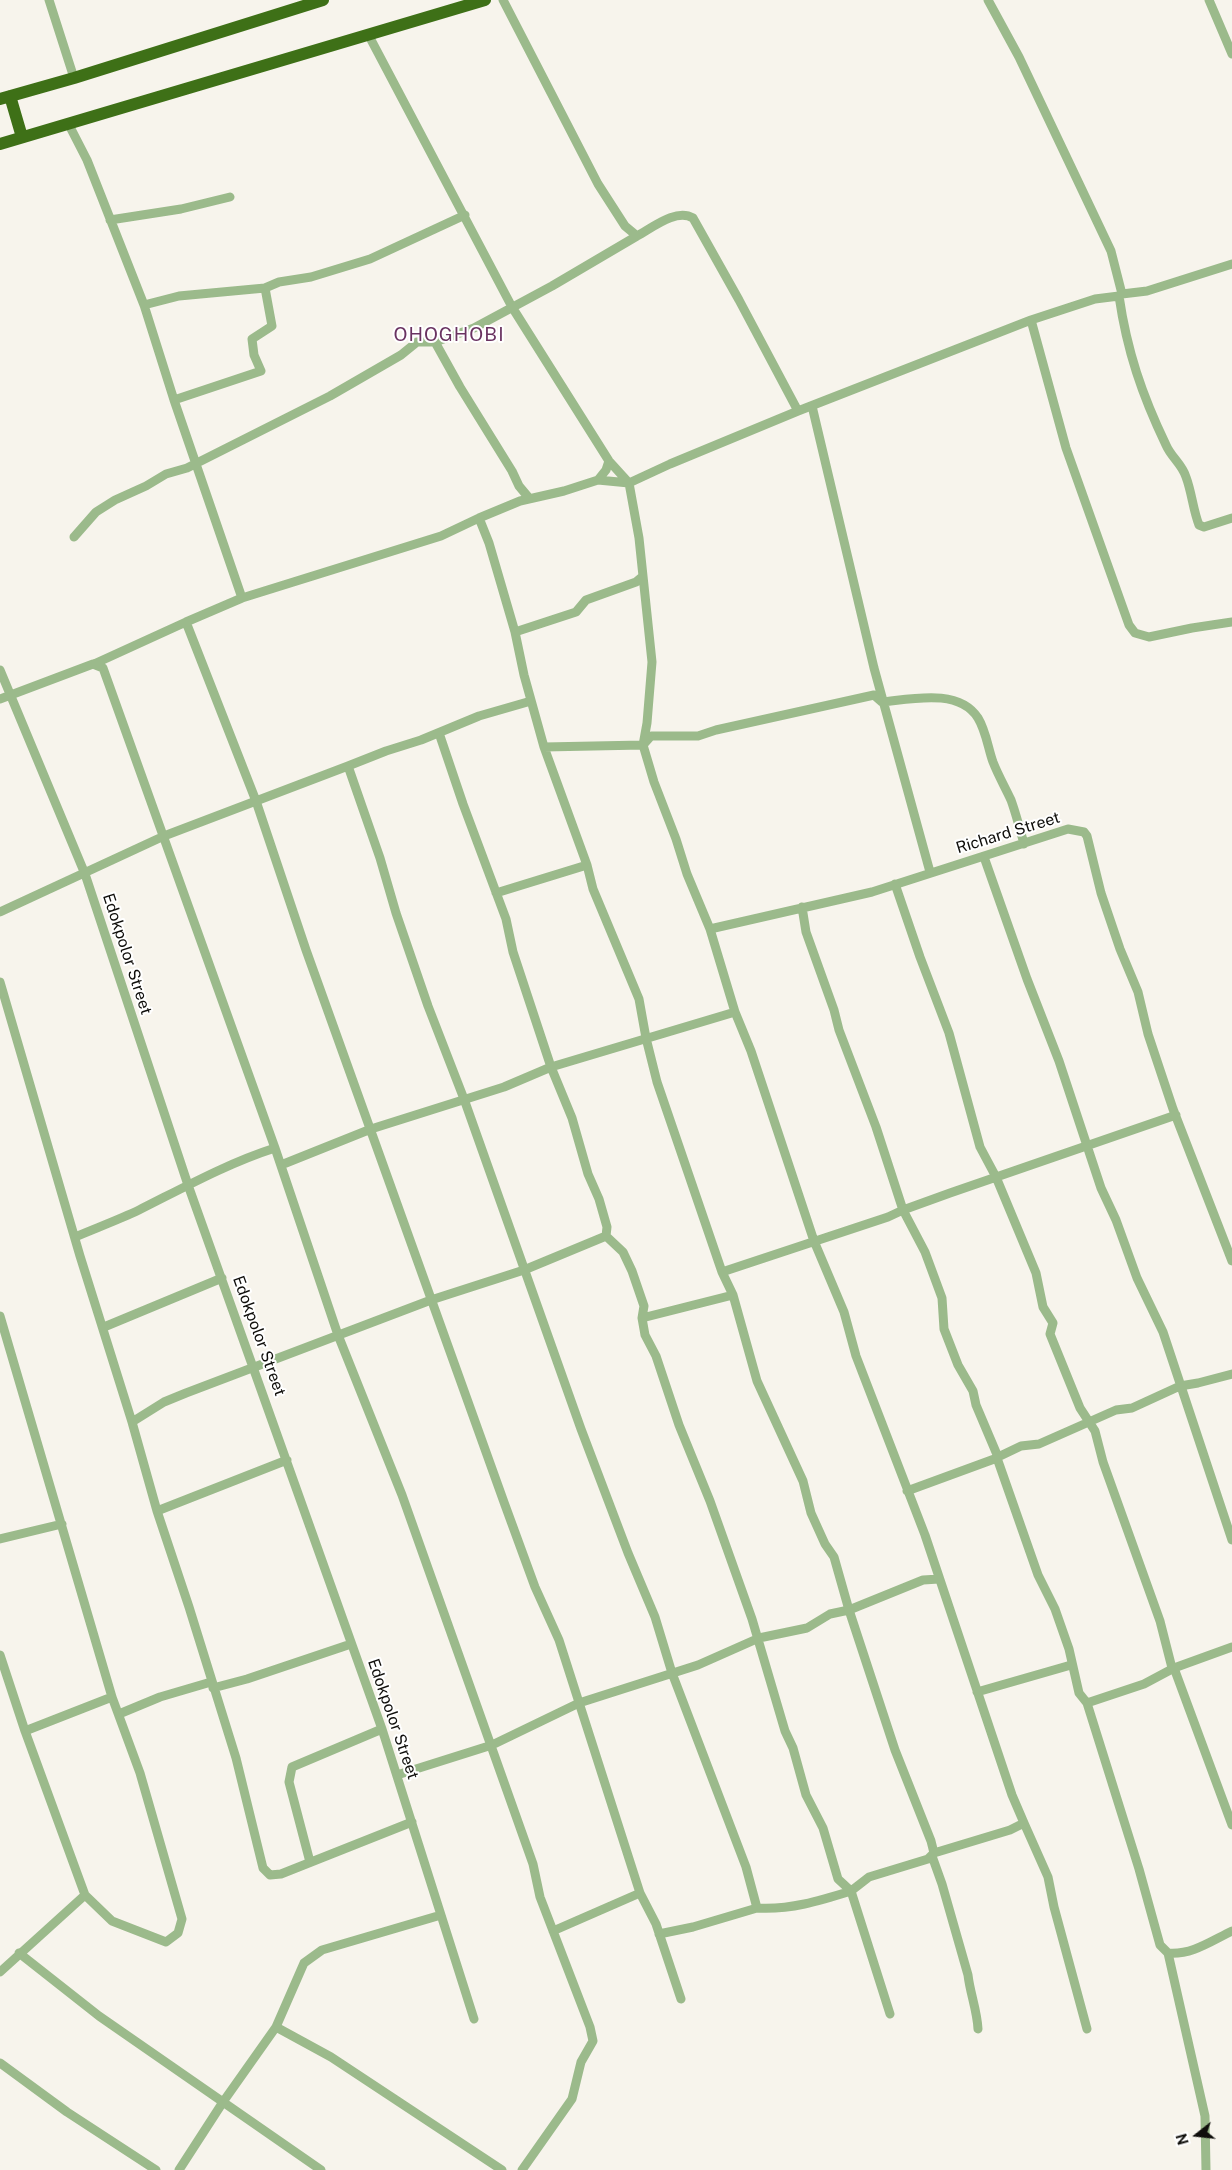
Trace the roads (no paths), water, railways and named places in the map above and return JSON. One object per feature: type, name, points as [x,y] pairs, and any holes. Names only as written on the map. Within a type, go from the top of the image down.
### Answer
[{"type":"highway","points":[[22,138],[5,98],[323,0]]},
{"type":"highway","points":[[0,144],[484,0]]},
{"type":"street","points":[[49,0],[74,78]]},
{"type":"street","points":[[503,0],[598,184],[625,226],[637,236]]},
{"type":"street","points":[[988,0],[1019,57],[1110,251],[1120,295],[1124,331],[1140,386],[1167,448],[1179,462],[1187,478],[1193,510],[1199,525],[1204,527],[1232,518]]},
{"type":"street","points":[[1209,0],[1232,54]]},
{"type":"street","points":[[368,34],[512,307],[609,461],[629,483],[639,538],[652,662],[647,723],[643,744],[654,782],[687,874],[710,929],[734,1012],[763,1084],[814,1241],[844,1312],[856,1356],[925,1535],[1012,1795],[1048,1877],[1060,1933],[1087,2030]]},
{"type":"street","points":[[68,123],[86,160],[144,305],[174,400],[242,598]]},
{"type":"street","points":[[110,220],[181,209],[230,197]]},
{"type":"street","points":[[144,305],[179,296],[265,288],[279,282],[311,277],[370,259],[465,215]]},
{"type":"street","points":[[74,537],[96,512],[115,500],[146,486],[166,474],[188,468],[330,396],[401,355],[417,342],[435,342],[474,328],[552,286],[670,218],[680,216],[693,218],[798,411]]},
{"type":"street","points":[[0,699],[94,664],[242,598],[441,536],[479,518],[530,498],[564,491],[598,480],[629,483],[798,411],[1031,320],[1095,299],[1147,291],[1232,264]]},
{"type":"street","points":[[174,400],[262,371],[254,355],[252,339],[272,326],[265,288]]},
{"type":"street","points":[[1031,320],[1066,448],[1129,625],[1135,633],[1149,638],[1192,628],[1232,622]]},
{"type":"street","points":[[435,342],[464,394],[512,471],[519,486],[530,498]]},
{"type":"street","points":[[812,406],[882,702],[930,872]]},
{"type":"street","points":[[598,480],[606,470],[609,461]]},
{"type":"street","points":[[479,518],[490,544],[515,632],[544,747],[588,866],[594,889],[639,999],[657,1082],[722,1272],[732,1295],[757,1381],[803,1481],[811,1513],[825,1544],[834,1557],[849,1610],[895,1750],[921,1814],[967,1968],[977,2015],[978,2029]]},
{"type":"street","points":[[515,632],[576,612],[586,600],[636,582],[642,577]]},
{"type":"street","points":[[186,622],[256,801],[306,950],[431,1300],[532,1578],[559,1640],[640,1893],[659,1934],[681,1999]]},
{"type":"street","points":[[94,664],[103,668],[281,1165],[338,1335],[402,1495],[533,1864],[540,1897],[590,2027],[593,2041],[581,2062],[572,2099],[522,2170]]},
{"type":"street","name":"Edokpolor Street","points":[[0,670],[85,874],[188,1184],[382,1729],[474,2019]]},
{"type":"street","points":[[544,747],[643,744],[651,736],[698,736],[722,728],[874,695],[882,702],[930,698],[949,699],[972,710],[979,719],[993,762],[1010,799],[1024,844]]},
{"type":"street","points":[[0,912],[164,836],[439,733],[479,716],[532,701]]},
{"type":"street","points":[[439,733],[506,918],[513,952],[552,1067],[572,1118],[588,1174],[608,1227],[606,1236]]},
{"type":"street","points":[[348,766],[428,1006],[464,1099],[581,1429],[628,1553],[655,1617],[672,1673],[743,1859],[757,1908]]},
{"type":"street","name":"Richard Street","points":[[710,929],[872,892],[1068,829],[1084,832],[1088,836],[1101,893],[1120,949],[1138,992],[1148,1034],[1176,1116]]},
{"type":"street","points":[[984,857],[1027,979],[1059,1061],[1100,1188],[1116,1220],[1137,1278],[1163,1332],[1232,1540]]},
{"type":"street","points":[[496,893],[588,866]]},
{"type":"street","points":[[895,884],[923,966],[949,1033],[980,1147],[996,1177],[1036,1273],[1043,1307],[1053,1323],[1050,1334],[1080,1408],[1095,1431],[1103,1462],[1160,1621],[1173,1668],[1232,1825]]},
{"type":"street","points":[[802,907],[806,932],[815,962],[876,1127],[903,1210],[925,1252],[942,1298],[944,1329],[958,1365],[973,1391],[976,1405],[998,1458],[1038,1575],[1055,1608],[1069,1649],[1071,1665],[1079,1693],[1087,1703],[1139,1868],[1160,1945],[1168,1953],[1205,2116],[1206,2170]]},
{"type":"street","points":[[0,982],[157,1511],[236,1758],[263,1868],[270,1875],[281,1874],[412,1822]]},
{"type":"street","points":[[281,1165],[371,1129],[504,1087],[552,1067],[734,1012]]},
{"type":"street","points":[[722,1272],[888,1218],[903,1210],[996,1177],[1176,1116],[1232,1261]]},
{"type":"street","points":[[75,1237],[137,1211],[188,1184],[256,1154],[275,1148]]},
{"type":"street","points":[[132,1422],[164,1402],[431,1300],[524,1270],[606,1236]]},
{"type":"street","points":[[606,1236],[623,1252],[644,1306],[642,1318],[646,1335],[656,1356],[679,1425],[710,1501],[759,1638],[785,1731],[793,1748],[806,1796],[823,1828],[838,1879],[851,1891],[890,2014]]},
{"type":"street","points":[[104,1328],[222,1278]]},
{"type":"street","points":[[642,1318],[732,1295]]},
{"type":"street","points":[[0,1316],[112,1697],[140,1773],[179,1903],[182,1919],[178,1933],[166,1942],[112,1921],[85,1895],[25,1731],[0,1655]]},
{"type":"street","points":[[908,1491],[998,1458],[1021,1446],[1039,1444],[1116,1410],[1132,1408],[1180,1386],[1232,1374]]},
{"type":"street","points":[[157,1511],[287,1460]]},
{"type":"street","points":[[0,1539],[62,1524]]},
{"type":"street","points":[[397,1775],[492,1745],[579,1703],[698,1665],[759,1638],[807,1628],[830,1614],[849,1610],[923,1580],[939,1579]]},
{"type":"street","points":[[119,1714],[160,1697],[247,1679],[351,1644]]},
{"type":"street","points":[[1087,1703],[1144,1684],[1173,1668],[1232,1647]]},
{"type":"street","points":[[977,1692],[1071,1665]]},
{"type":"street","points":[[25,1731],[112,1697]]},
{"type":"street","points":[[310,1862],[290,1782],[292,1766],[382,1729]]},
{"type":"street","points":[[659,1934],[693,1927],[757,1908],[784,1908],[810,1904],[851,1891],[869,1877],[928,1859],[933,1855],[1010,1830],[1024,1823]]},
{"type":"street","points":[[553,1931],[640,1893]]},
{"type":"street","points":[[0,1972],[85,1895]]},
{"type":"street","points":[[179,2170],[223,2102],[276,2027],[304,1962],[322,1950],[441,1915]]},
{"type":"street","points":[[1168,1953],[1180,1954],[1193,1950],[1232,1931]]},
{"type":"street","points":[[19,1954],[99,2016],[321,2170]]},
{"type":"street","points":[[276,2027],[331,2057],[502,2170]]},
{"type":"street","points":[[0,2063],[67,2112],[156,2170]]},
{"type":"district","name":"OHOGHOBI","points":[[449,335]]}]
